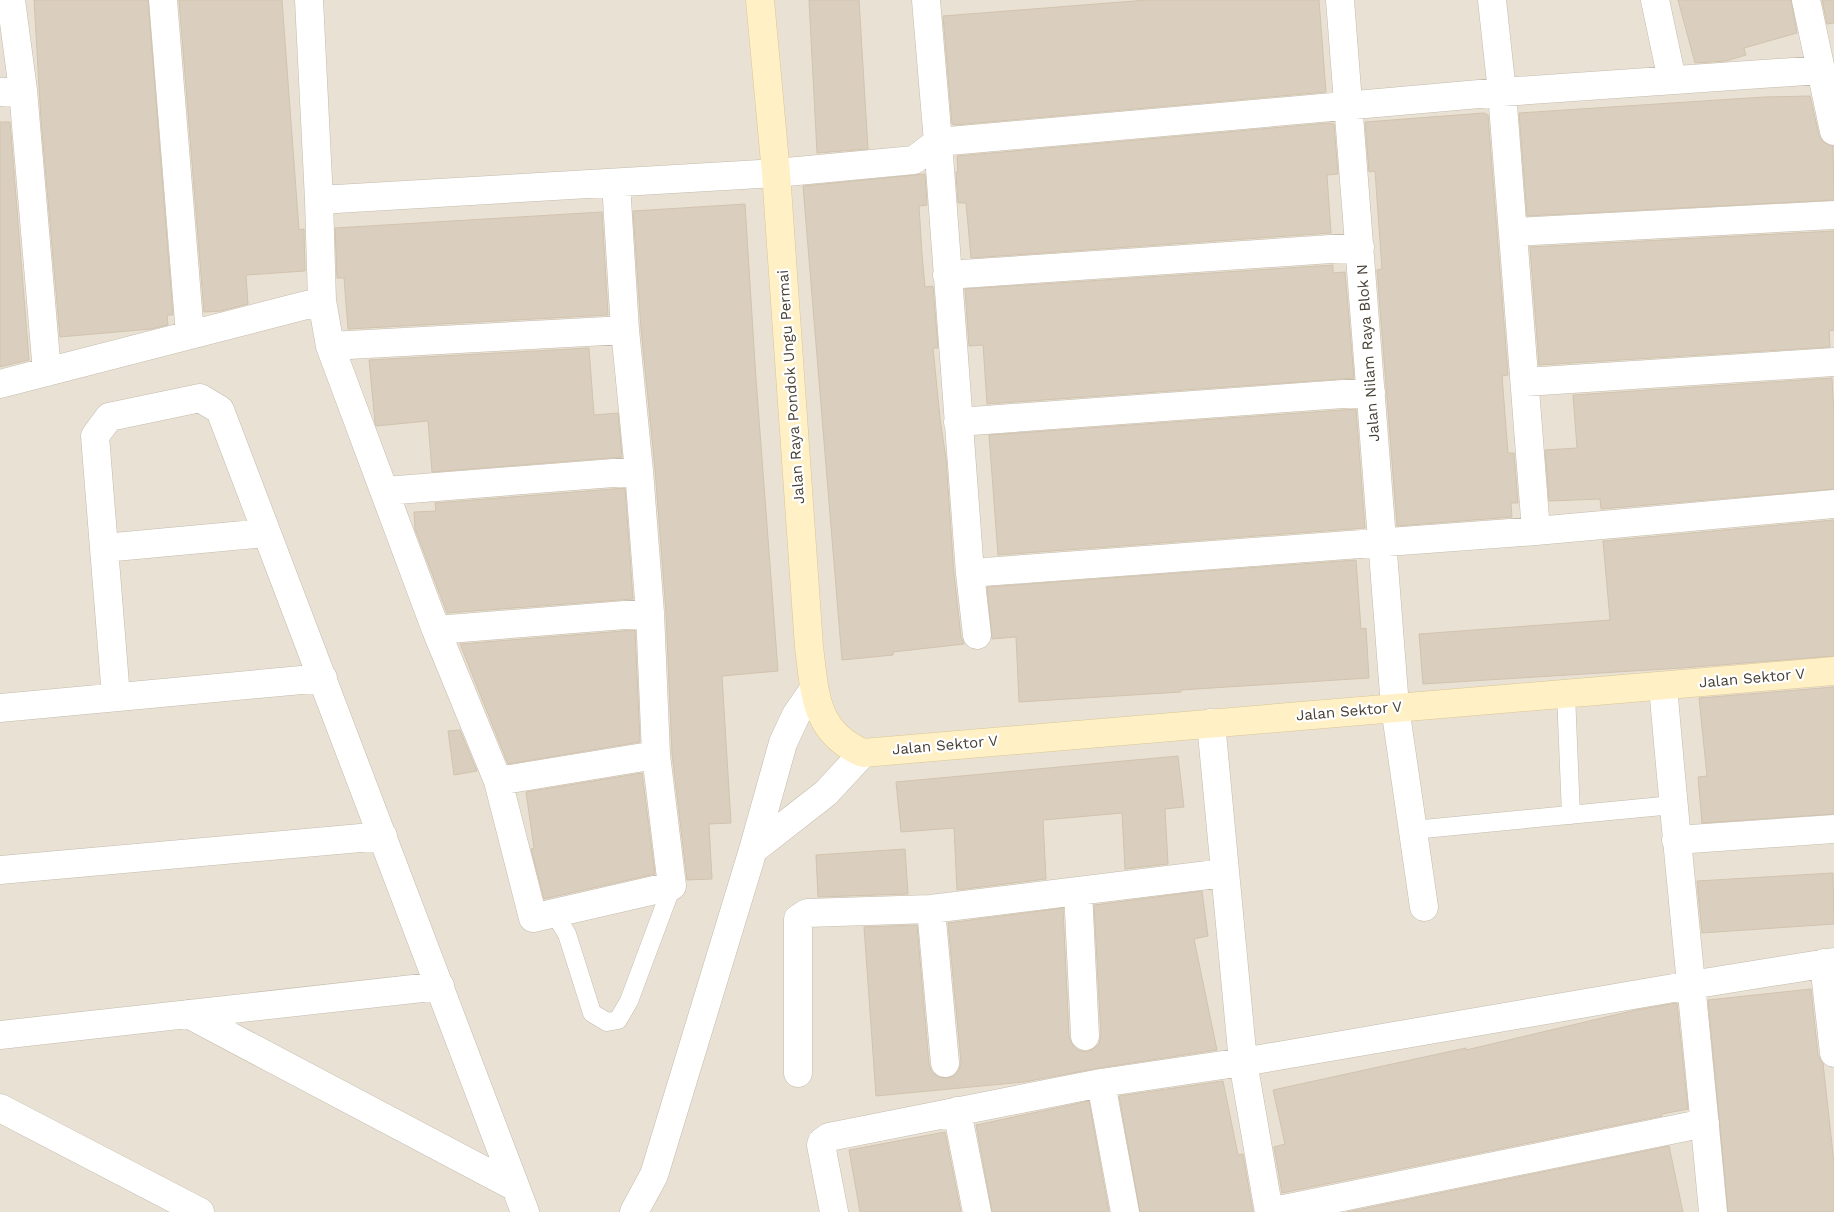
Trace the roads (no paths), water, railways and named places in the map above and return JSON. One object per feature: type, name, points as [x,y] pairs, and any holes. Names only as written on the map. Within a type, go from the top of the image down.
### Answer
[{"type":"street","points":[[12,0],[11,91],[47,372]]},
{"type":"street","points":[[163,0],[190,335]]},
{"type":"street","points":[[309,0],[322,301],[330,346],[436,630],[498,782],[533,918],[672,886],[656,755],[650,613],[639,471],[625,330],[616,184]]},
{"type":"street","name":"Jalan Raya Pondok Ungu Permai","points":[[760,0],[776,174],[809,647],[814,689],[821,712],[828,726],[843,743],[863,753]]},
{"type":"street","points":[[926,0],[976,635]]},
{"type":"street","name":"Jalan Nilam Raya Blok N","points":[[1340,0],[1395,707],[1424,907]]},
{"type":"street","points":[[1492,0],[1502,92],[1536,531]]},
{"type":"street","points":[[1655,0],[1672,80]]},
{"type":"street","points":[[1806,0],[1834,131]]},
{"type":"street","points":[[319,200],[776,174],[914,160],[938,142],[1502,92],[1821,70]]},
{"type":"street","points":[[1513,232],[1834,215]]},
{"type":"street","points":[[947,274],[1360,247]]},
{"type":"street","points":[[0,384],[322,301]]},
{"type":"street","points":[[330,346],[625,330]]},
{"type":"street","points":[[1525,382],[1834,362]]},
{"type":"street","points":[[958,422],[1371,392]]},
{"type":"street","points":[[116,697],[95,436],[109,417],[200,398],[220,410],[525,1212]]},
{"type":"street","points":[[385,491],[639,471]]},
{"type":"street","points":[[970,573],[1536,531],[1834,504]]},
{"type":"street","points":[[104,548],[266,533]]},
{"type":"street","points":[[436,630],[650,613]]},
{"type":"street","name":"Jalan Sektor V","points":[[863,753],[1834,671]]},
{"type":"street","points":[[0,708],[323,678]]},
{"type":"street","points":[[1663,686],[1712,1212]]},
{"type":"street","points":[[634,1212],[654,1175],[753,850],[783,743],[796,715],[814,689]]},
{"type":"street","points":[[1211,723],[1243,1062],[1269,1212],[1705,1123]]},
{"type":"street","points":[[753,850],[826,793],[863,753]]},
{"type":"street","points":[[498,782],[656,755]]},
{"type":"street","points":[[1676,840],[1834,829]]},
{"type":"street","points":[[0,870],[383,836]]},
{"type":"street","points":[[798,1073],[798,919],[807,913],[931,909],[1224,873]]},
{"type":"street","points":[[1078,891],[1085,1036]]},
{"type":"street","points":[[931,909],[945,1062]]},
{"type":"street","points":[[834,1212],[821,1145],[829,1137],[1101,1083],[1243,1062],[1690,976],[1829,962],[1834,1053]]},
{"type":"street","points":[[0,1035],[440,986]]},
{"type":"street","points":[[188,1014],[515,1187]]},
{"type":"street","points":[[1101,1083],[1126,1212]]},
{"type":"street","points":[[0,1108],[200,1212]]},
{"type":"street","points":[[957,1111],[977,1212]]},
{"type":"lane","points":[[1566,694],[1571,814]]},
{"type":"lane","points":[[1413,830],[1673,805]]},
{"type":"lane","points":[[554,913],[567,934],[592,1013],[608,1022],[618,1020],[629,1001],[672,886]]}]
